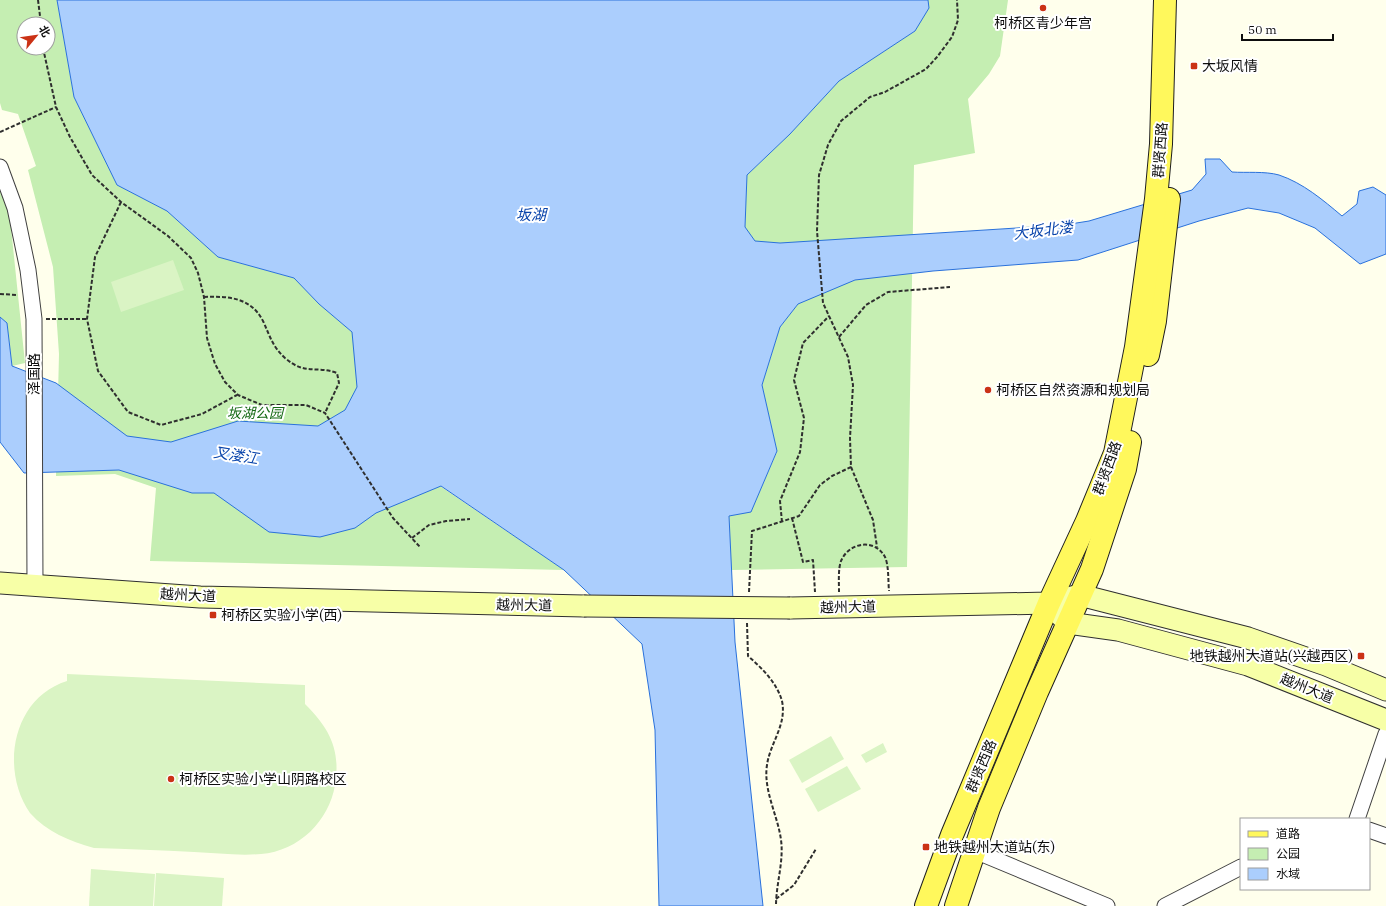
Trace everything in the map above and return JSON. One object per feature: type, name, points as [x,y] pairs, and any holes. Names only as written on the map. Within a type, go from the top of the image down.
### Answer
[{"type":"main road","name":"群贤西路","points":[[1163,196],[1161,144],[1165,0]]},
{"type":"main road","name":"群贤西路","points":[[926,906],[952,835],[1049,603],[1115,453],[1158,238],[1163,196],[1176,138],[1178,0]]},
{"type":"main road","name":"群贤西路","points":[[956,906],[989,808],[1092,569],[1125,469],[1155,321],[1158,238]]},
{"type":"street","name":"泽国路","points":[[0,167],[15,208],[28,270],[34,320],[34,585]]},
{"type":"street","name":"越州大道","points":[[0,583],[200,597],[584,606],[790,608],[1049,603],[1080,595],[1248,638],[1326,665],[1386,690]]},
{"type":"street","points":[[1049,603],[1068,623]]},
{"type":"street","name":"越州大道","points":[[1068,623],[1118,630],[1248,665],[1386,720]]},
{"type":"street","points":[[1356,818],[1386,734]]},
{"type":"street","points":[[1370,830],[1386,836]]},
{"type":"street","points":[[975,851],[1107,906]]},
{"type":"street","points":[[1165,906],[1240,868]]},
{"type":"path","points":[[38,0],[40,16]]},
{"type":"path","points":[[823,303],[817,231],[817,204],[819,175],[828,145],[841,121],[870,97],[885,92],[926,69],[952,37],[958,20],[957,0]]},
{"type":"path","points":[[45,56],[56,107],[70,137],[92,175],[121,202],[168,236],[191,258],[198,273],[204,297],[206,338],[215,364],[225,382],[238,395],[262,405],[306,405],[325,413],[393,518],[420,547]]},
{"type":"path","points":[[0,132],[56,107]]},
{"type":"path","points":[[121,202],[95,257],[87,319],[98,371],[128,412],[161,425],[202,414],[238,395]]},
{"type":"path","points":[[839,337],[866,306],[888,292],[950,287]]},
{"type":"path","points":[[0,294],[31,297]]},
{"type":"path","points":[[204,297],[226,296],[238,299],[251,308],[262,320],[272,343],[285,357],[302,369],[337,373],[339,383],[325,413]]},
{"type":"path","points":[[782,522],[780,501],[800,452],[804,418],[794,380],[803,343],[829,316]]},
{"type":"path","points":[[34,320],[87,319]]},
{"type":"path","points":[[851,467],[873,520],[877,547],[885,558],[891,606]]},
{"type":"path","points":[[792,518],[802,562],[813,560],[816,607]]},
{"type":"path","points":[[412,538],[429,525],[446,521],[470,519]]},
{"type":"path","points":[[838,607],[841,561],[852,548],[867,543],[877,547]]},
{"type":"path","points":[[776,899],[794,885],[816,848]]},
{"type":"green space","name":"坂湖公园","points":[[0,0],[57,0],[74,97],[117,185],[167,211],[218,257],[294,278],[319,304],[352,332],[440,486],[564,570],[150,561],[156,488],[115,474],[56,476],[59,354],[53,267],[28,170],[36,166],[18,114],[2,110],[0,103]]},
{"type":"green space","points":[[926,0],[1008,0],[1000,56],[989,74],[968,99],[975,153],[914,165],[907,567],[731,570],[729,516],[751,511],[777,452],[762,385],[780,327],[798,304],[745,227],[747,175],[790,134],[839,81],[915,31]]},
{"type":"green space","points":[[0,188],[10,218],[25,363],[12,366],[7,324],[0,317]]},
{"type":"green space","points":[[173,260],[184,290],[121,312],[111,282]]},
{"type":"green space","points":[[67,674],[305,685],[305,704],[327,731],[334,750],[336,761],[335,785],[332,798],[326,811],[319,822],[300,840],[275,852],[253,855],[94,848],[51,831],[30,813],[21,796],[15,777],[14,757],[17,737],[23,719],[34,703],[48,690],[67,681]]},
{"type":"green space","points":[[831,736],[844,759],[802,783],[789,760]]},
{"type":"green space","points":[[883,743],[887,752],[866,763],[861,755]]},
{"type":"green space","points":[[847,766],[861,789],[818,812],[805,789]]},
{"type":"green space","points":[[91,869],[155,874],[153,906],[89,906]]},
{"type":"green space","points":[[156,873],[224,878],[222,906],[154,906]]},
{"type":"water","name":"坂湖","points":[[57,0],[928,0],[929,8],[915,31],[839,81],[790,134],[747,175],[745,227],[755,241],[780,243],[1064,225],[1089,221],[1192,190],[1206,174],[1205,159],[1220,159],[1232,172],[1268,173],[1288,178],[1312,192],[1342,216],[1357,204],[1359,191],[1373,187],[1386,195],[1386,254],[1360,264],[1315,228],[1279,213],[1248,208],[1199,221],[1078,260],[933,271],[855,280],[798,304],[780,327],[762,385],[777,451],[751,512],[729,516],[735,642],[763,906],[659,906],[655,730],[642,644],[564,570],[441,486],[376,513],[355,528],[320,537],[269,532],[214,493],[192,493],[119,470],[24,473],[0,442],[0,317],[7,323],[12,366],[56,383],[127,436],[171,442],[238,421],[318,426],[345,410],[357,387],[352,332],[319,304],[294,278],[218,257],[167,211],[117,185],[74,97]]},
{"type":"place","name":"柯桥区青少年宫","points":[[1043,8]]},
{"type":"place","name":"大坂风情","points":[[1194,66]]},
{"type":"place","name":"柯桥区自然资源和规划局","points":[[988,390]]},
{"type":"place","name":"柯桥区实验小学(西)","points":[[213,615]]},
{"type":"place","name":"地铁越州大道站(兴越西区)","points":[[1361,656]]},
{"type":"place","name":"柯桥区实验小学山阴路校区","points":[[171,779]]},
{"type":"place","name":"地铁越州大道站(东)","points":[[926,847]]},
{"type":"water label","name":"大坂北溇","points":[[1043,230]]},
{"type":"water label","name":"叉溇江","points":[[236,455]]}]
